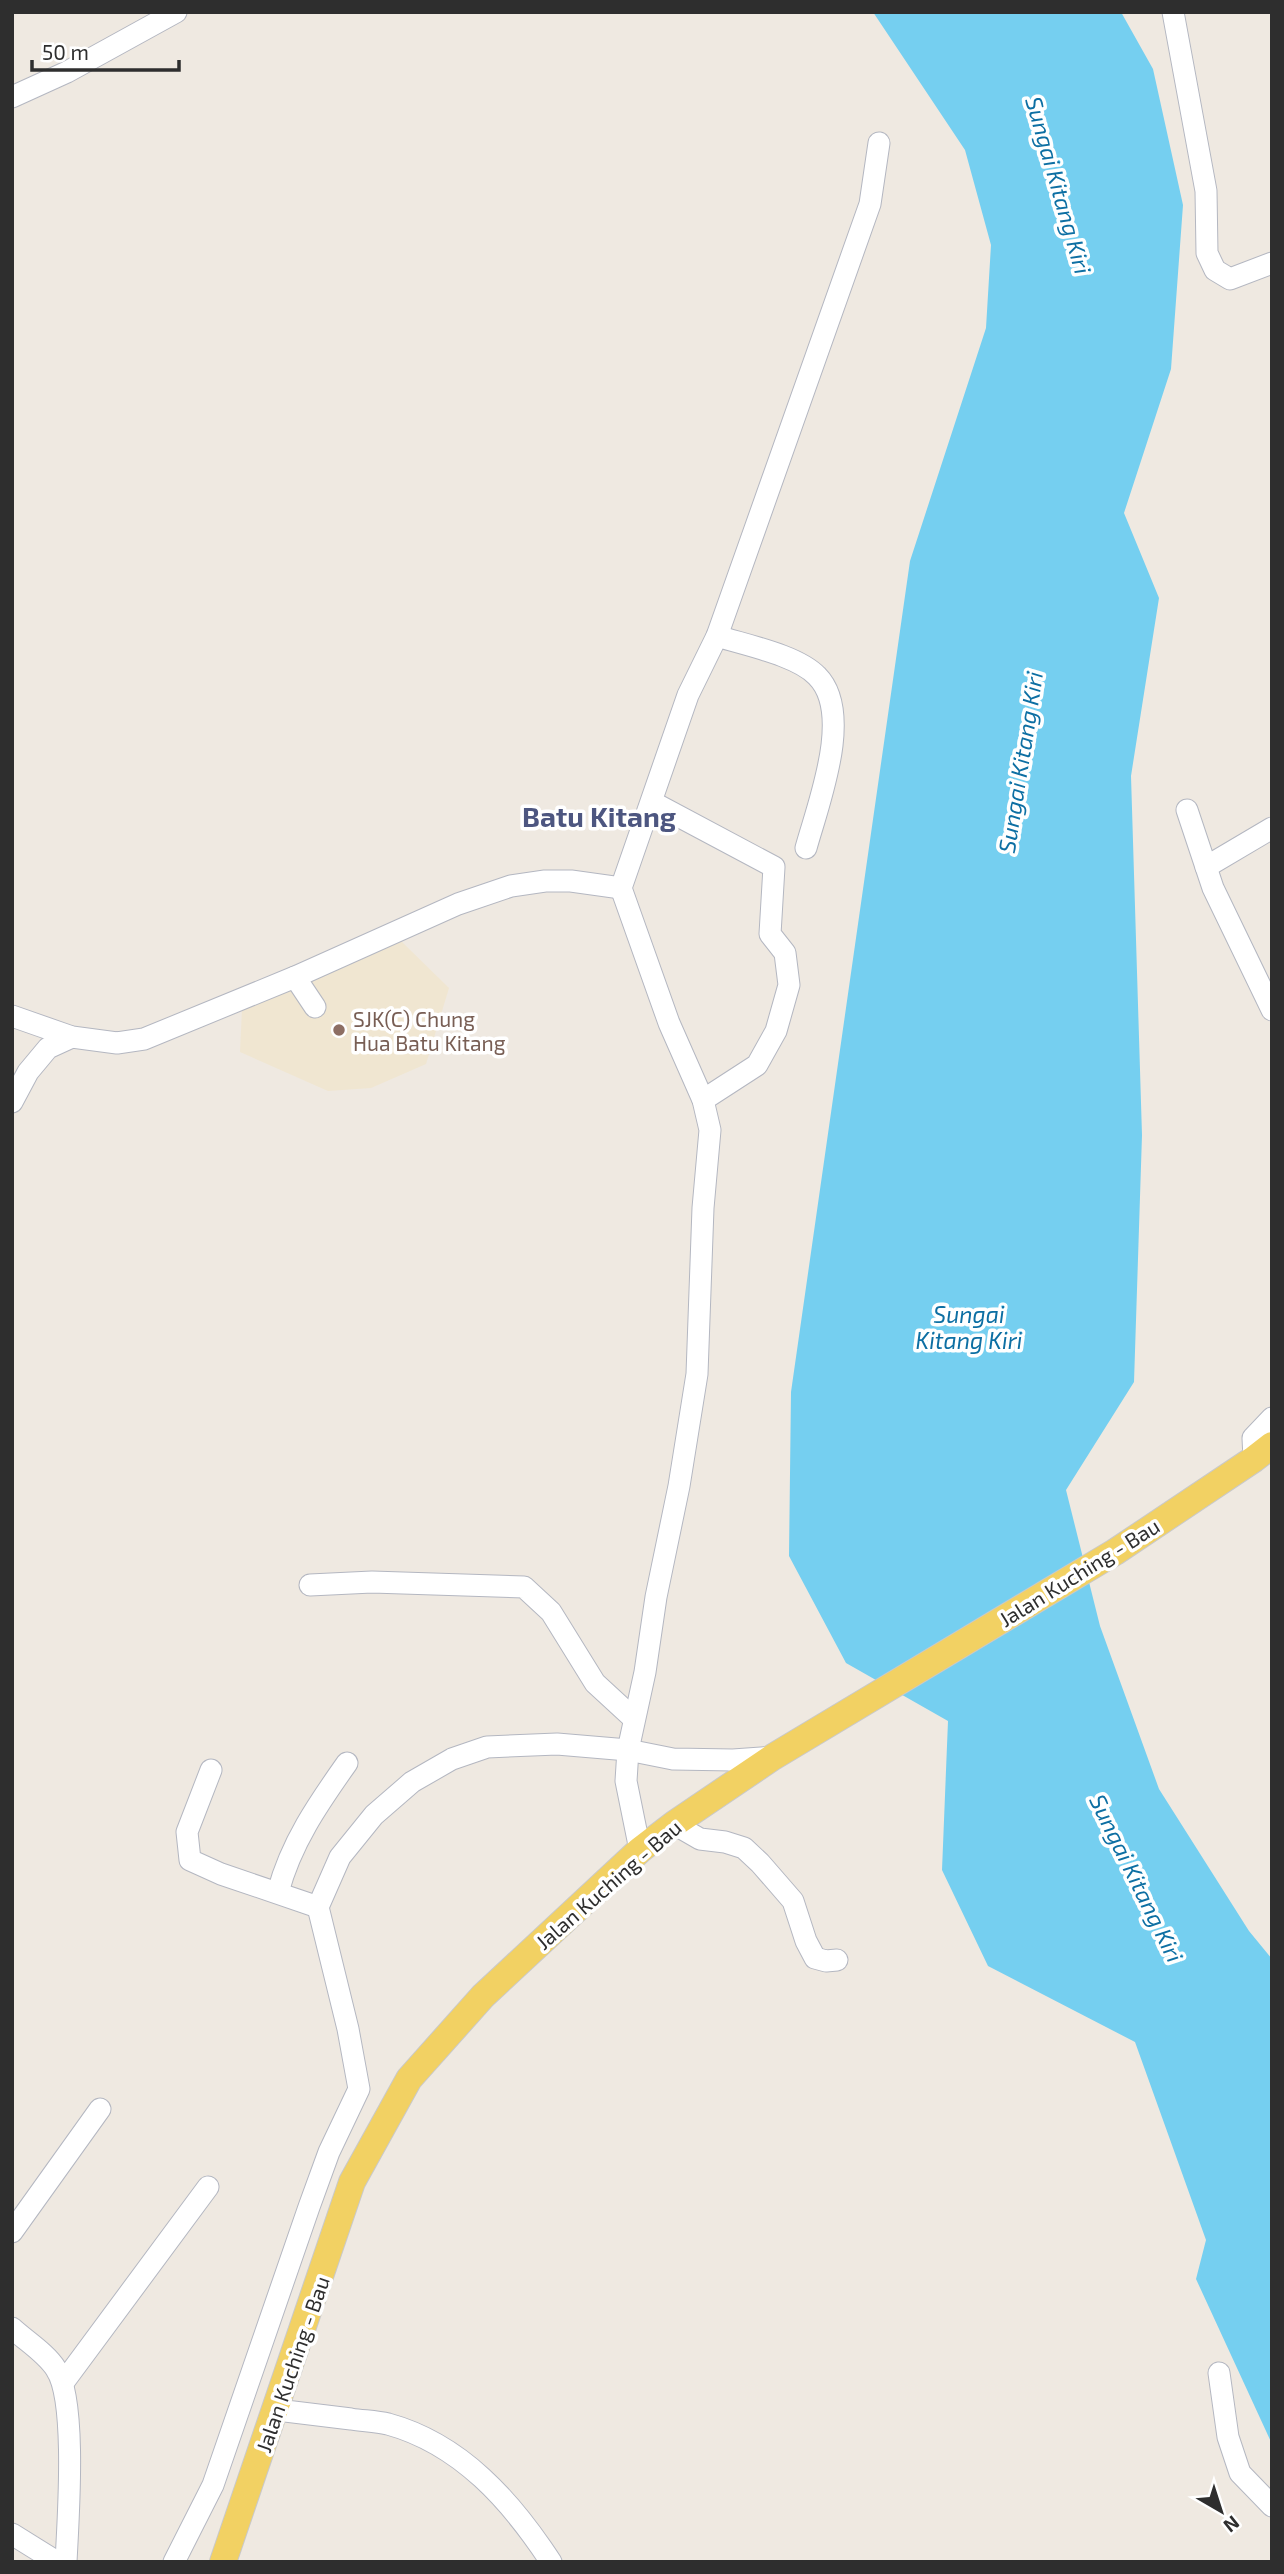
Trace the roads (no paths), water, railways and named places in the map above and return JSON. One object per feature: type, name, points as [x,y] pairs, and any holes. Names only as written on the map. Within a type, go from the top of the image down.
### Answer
[{"type":"main road","name":"Jalan Kuching - Bau","points":[[223,2562],[277,2410],[352,2182],[409,2079],[483,1996],[640,1850],[674,1824],[773,1757],[1115,1552],[1263,1452]]},
{"type":"street","points":[[12,97],[67,72],[176,12]]},
{"type":"street","points":[[1173,12],[1206,191],[1207,253],[1215,270],[1230,279],[1272,263]]},
{"type":"street","points":[[640,1850],[626,1781],[628,1750],[679,1486],[696,1374],[703,1208],[710,1130],[703,1100],[669,1023],[621,888],[688,695],[717,636],[870,204],[879,143]]},
{"type":"street","points":[[717,636],[799,663],[817,676],[829,693],[834,719],[832,747],[806,848]]},
{"type":"street","points":[[652,802],[774,867],[770,934],[785,953],[789,985],[776,1031],[757,1065],[703,1100]]},
{"type":"street","points":[[1187,810],[1213,888],[1272,1010]]},
{"type":"street","points":[[1206,867],[1272,828]]},
{"type":"street","points":[[12,1016],[72,1037],[117,1043],[144,1038],[295,977],[458,904],[511,886],[545,881],[571,881],[621,888]]},
{"type":"street","points":[[295,977],[315,1007]]},
{"type":"street","points":[[12,1102],[28,1072],[48,1048],[72,1037]]},
{"type":"street","points":[[1263,1452],[1253,1438],[1272,1418]]},
{"type":"street","points":[[310,1585],[372,1582],[524,1587],[551,1612],[595,1683],[633,1718]]},
{"type":"street","points":[[174,2562],[213,2484],[309,2207],[330,2152],[359,2089],[348,2029],[318,1907],[340,1857],[374,1815],[412,1782],[452,1759],[487,1747],[557,1744],[628,1750],[673,1759],[733,1760],[773,1757]]},
{"type":"street","points":[[278,1892],[285,1865],[299,1836],[347,1763]]},
{"type":"street","points":[[211,1770],[187,1832],[190,1860],[221,1874],[318,1907]]},
{"type":"street","points":[[674,1824],[700,1839],[744,1848],[793,1901],[806,1941],[815,1958],[837,1960]]},
{"type":"street","points":[[12,2232],[100,2109]]},
{"type":"street","points":[[63,2383],[208,2187]]},
{"type":"street","points":[[12,2328],[55,2367],[66,2393],[69,2484],[66,2562]]},
{"type":"street","points":[[1219,2373],[1228,2437],[1240,2473],[1272,2506]]},
{"type":"street","points":[[277,2410],[387,2424],[451,2452],[488,2483],[523,2520],[551,2562]]},
{"type":"street","points":[[12,2534],[57,2562]]},
{"type":"water","name":"Sungai Kitang Kiri","points":[[873,12],[1121,12],[1153,69],[1183,205],[1171,369],[1124,513],[1159,598],[1131,776],[1142,1135],[1134,1382],[1066,1490],[1100,1626],[1159,1789],[1249,1931],[1272,1959],[1272,2444],[1196,2279],[1206,2240],[1135,2042],[988,1966],[942,1870],[948,1721],[846,1663],[789,1556],[791,1392],[910,561],[986,328],[991,245],[965,150]]},
{"type":"place","name":"SJK(C) Chung Hua Batu Kitang","points":[[339,1030]]},
{"type":"district","name":"Batu Kitang","points":[[599,816]]}]
